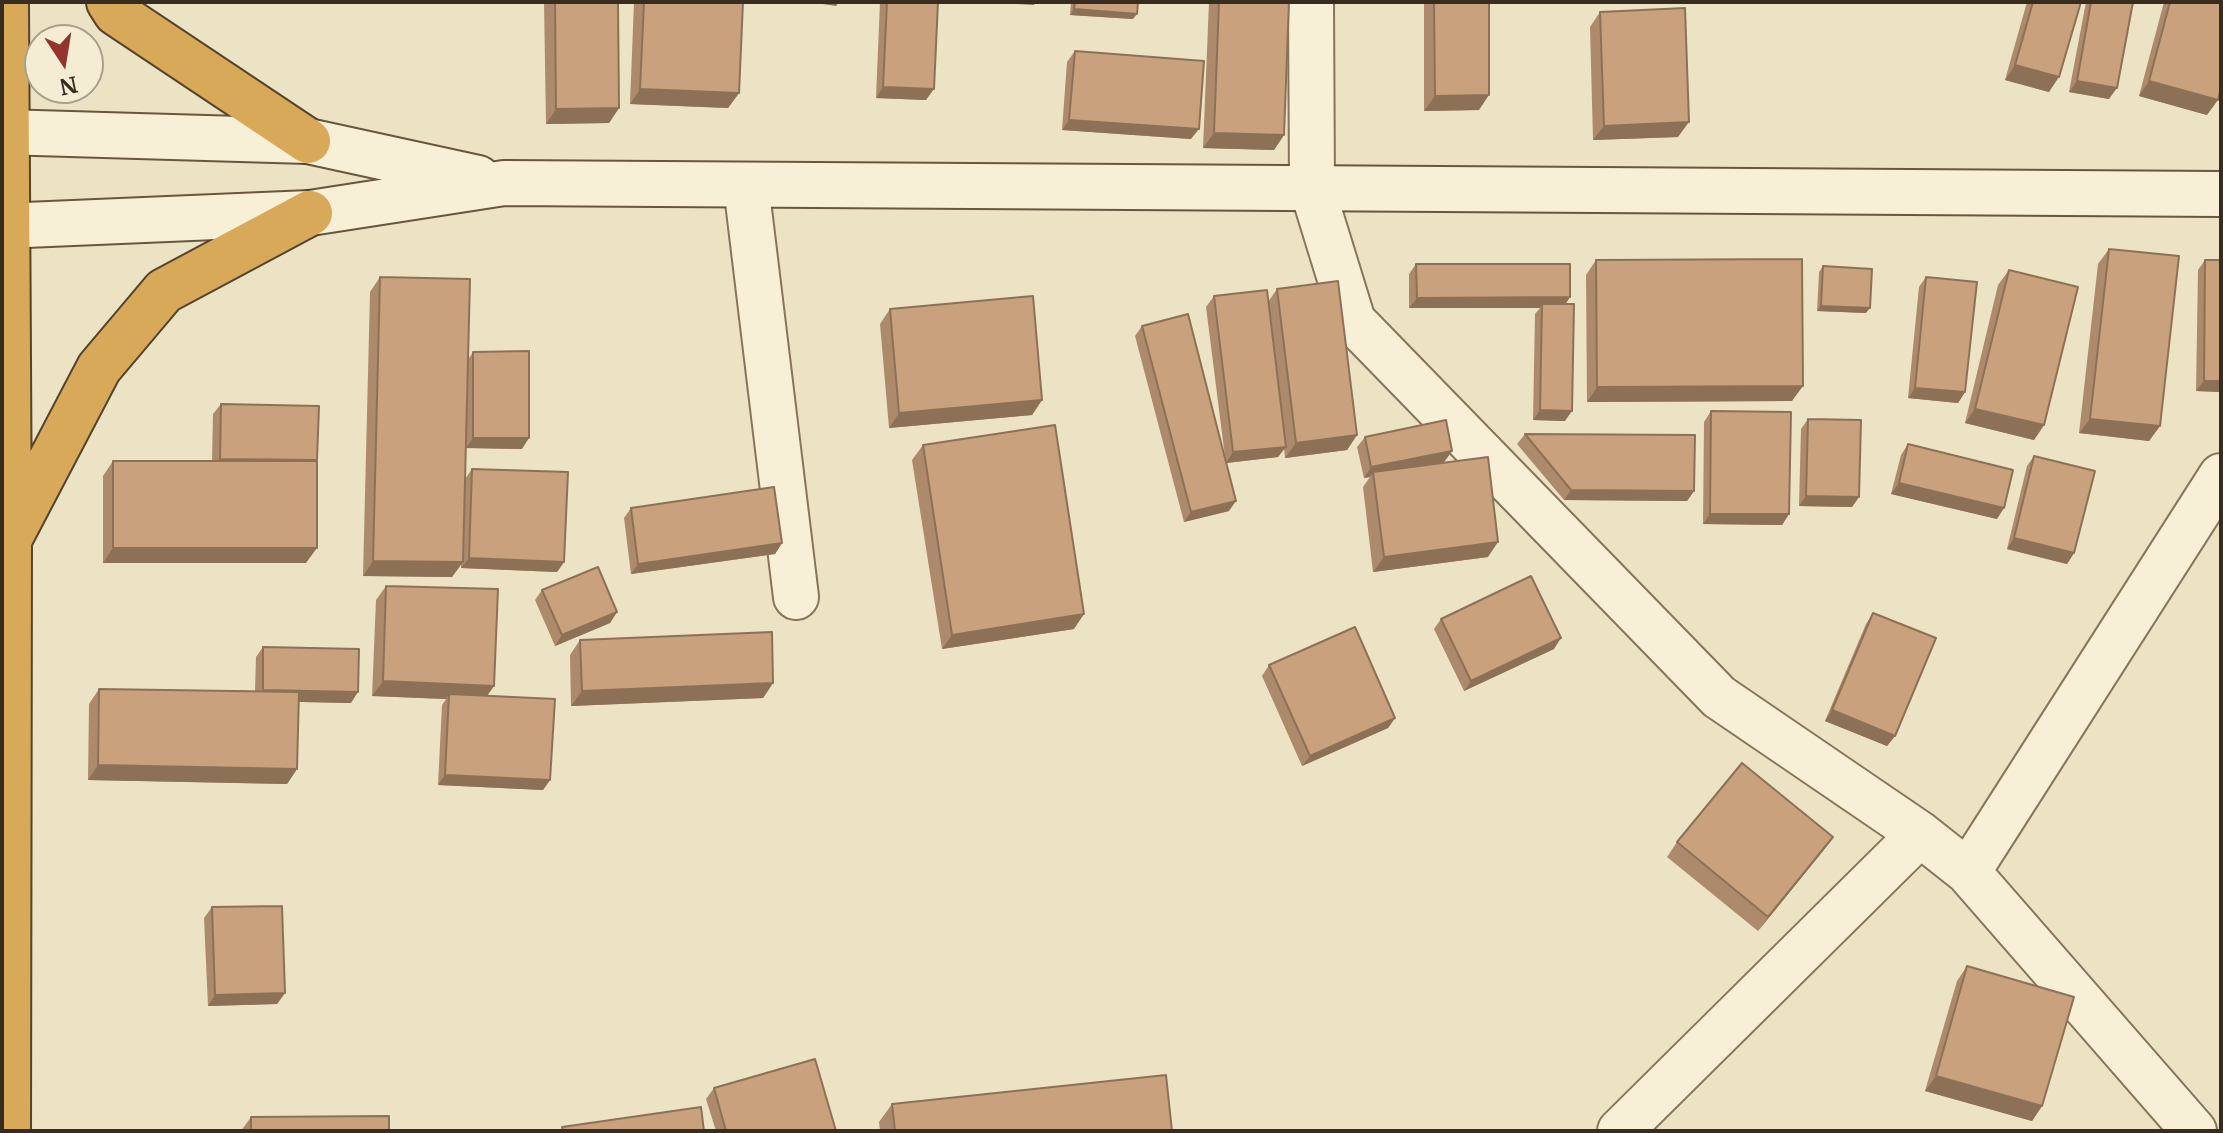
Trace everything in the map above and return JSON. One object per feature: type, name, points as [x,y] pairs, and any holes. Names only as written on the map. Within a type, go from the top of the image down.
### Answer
[{"type":"highway","points":[[6,2],[8,1131]]},
{"type":"highway","points":[[109,2],[116,13],[308,141]]},
{"type":"highway","points":[[9,539],[99,368],[164,291],[310,213]]},
{"type":"street","points":[[1311,2],[1312,188],[1353,321],[1719,697],[1920,834],[1968,872],[2194,1131]]},
{"type":"street","points":[[4,132],[308,141],[504,183]]},
{"type":"street","points":[[5,226],[310,213],[504,183],[2221,194]]},
{"type":"street","points":[[746,185],[796,597]]},
{"type":"street","points":[[1968,872],[2221,476]]},
{"type":"street","points":[[1620,1131],[1920,834]]},
{"type":"building","points":[[555,2],[618,2],[619,108],[556,109]]},
{"type":"building","points":[[644,2],[743,2],[739,93],[640,89]]},
{"type":"building","points":[[887,2],[938,2],[934,89],[883,87]]},
{"type":"building","points":[[1075,2],[1138,2],[1137,14],[1074,9]]},
{"type":"building","points":[[1219,2],[1289,2],[1284,135],[1214,133]]},
{"type":"building","points":[[1434,2],[1489,2],[1489,95],[1435,96]]},
{"type":"building","points":[[2033,2],[2081,2],[2059,77],[2015,65]]},
{"type":"building","points":[[2091,2],[2133,2],[2117,88],[2077,81]]},
{"type":"building","points":[[2170,2],[2221,2],[2221,87],[2218,100],[2149,81]]},
{"type":"building","points":[[1685,8],[1689,122],[1604,126],[1600,12]]},
{"type":"building","points":[[1075,51],[1204,61],[1199,129],[1069,120]]},
{"type":"building","points":[[2109,249],[2179,256],[2160,426],[2090,419]]},
{"type":"building","points":[[1802,259],[1803,386],[1597,387],[1596,260]]},
{"type":"building","points":[[2205,260],[2221,260],[2221,381],[2204,381]]},
{"type":"building","points":[[1416,264],[1570,264],[1570,297],[1417,298]]},
{"type":"building","points":[[1823,266],[1872,269],[1870,308],[1821,306]]},
{"type":"building","points":[[2009,270],[2078,287],[2044,425],[1975,409]]},
{"type":"building","points":[[380,277],[470,279],[463,562],[373,561]]},
{"type":"building","points":[[1926,277],[1977,282],[1965,392],[1915,388]]},
{"type":"building","points":[[1338,281],[1357,435],[1296,443],[1277,289]]},
{"type":"building","points":[[1267,290],[1286,447],[1233,452],[1214,296]]},
{"type":"building","points":[[1033,296],[1042,400],[899,413],[890,309]]},
{"type":"building","points":[[1542,304],[1574,304],[1572,411],[1540,410]]},
{"type":"building","points":[[1188,314],[1236,501],[1191,512],[1142,326]]},
{"type":"building","points":[[529,351],[529,438],[473,438],[473,352]]},
{"type":"building","points":[[221,404],[319,406],[317,460],[220,459]]},
{"type":"building","points":[[1711,411],[1791,412],[1789,514],[1710,514]]},
{"type":"building","points":[[1808,419],[1861,420],[1859,497],[1806,496]]},
{"type":"building","points":[[1446,420],[1452,451],[1371,467],[1365,437]]},
{"type":"building","points":[[1055,425],[1084,614],[952,635],[923,445]]},
{"type":"building","points":[[1525,434],[1695,435],[1694,491],[1571,490]]},
{"type":"building","points":[[1908,444],[2013,470],[2004,508],[1899,483]]},
{"type":"building","points":[[2034,456],[2095,471],[2074,553],[2014,538]]},
{"type":"building","points":[[1488,457],[1498,542],[1384,557],[1373,472]]},
{"type":"building","points":[[113,461],[317,461],[317,548],[113,548]]},
{"type":"building","points":[[472,469],[568,472],[564,562],[469,558]]},
{"type":"building","points":[[774,487],[782,543],[638,564],[631,508]]},
{"type":"building","points":[[598,567],[617,612],[562,635],[542,590]]},
{"type":"building","points":[[1531,576],[1561,638],[1471,681],[1441,619]]},
{"type":"building","points":[[386,586],[498,589],[494,686],[383,681]]},
{"type":"building","points":[[1873,613],[1936,638],[1895,736],[1832,710]]},
{"type":"building","points":[[1355,627],[1395,718],[1310,756],[1269,665]]},
{"type":"building","points":[[772,632],[773,683],[582,691],[580,640]]},
{"type":"building","points":[[263,647],[359,649],[358,692],[263,690]]},
{"type":"building","points":[[99,689],[299,692],[297,769],[98,765]]},
{"type":"building","points":[[449,694],[555,699],[550,780],[445,775]]},
{"type":"building","points":[[1742,763],[1833,837],[1768,917],[1677,842]]},
{"type":"building","points":[[282,906],[285,993],[215,995],[212,907]]},
{"type":"building","points":[[1967,966],[2074,997],[2042,1106],[1936,1076]]},
{"type":"building","points":[[815,1059],[836,1131],[726,1131],[714,1088]]},
{"type":"building","points":[[1166,1075],[1172,1131],[895,1131],[892,1104]]},
{"type":"building","points":[[701,1107],[704,1131],[563,1131],[562,1127]]},
{"type":"building","points":[[389,1116],[389,1131],[251,1131],[251,1117]]}]
